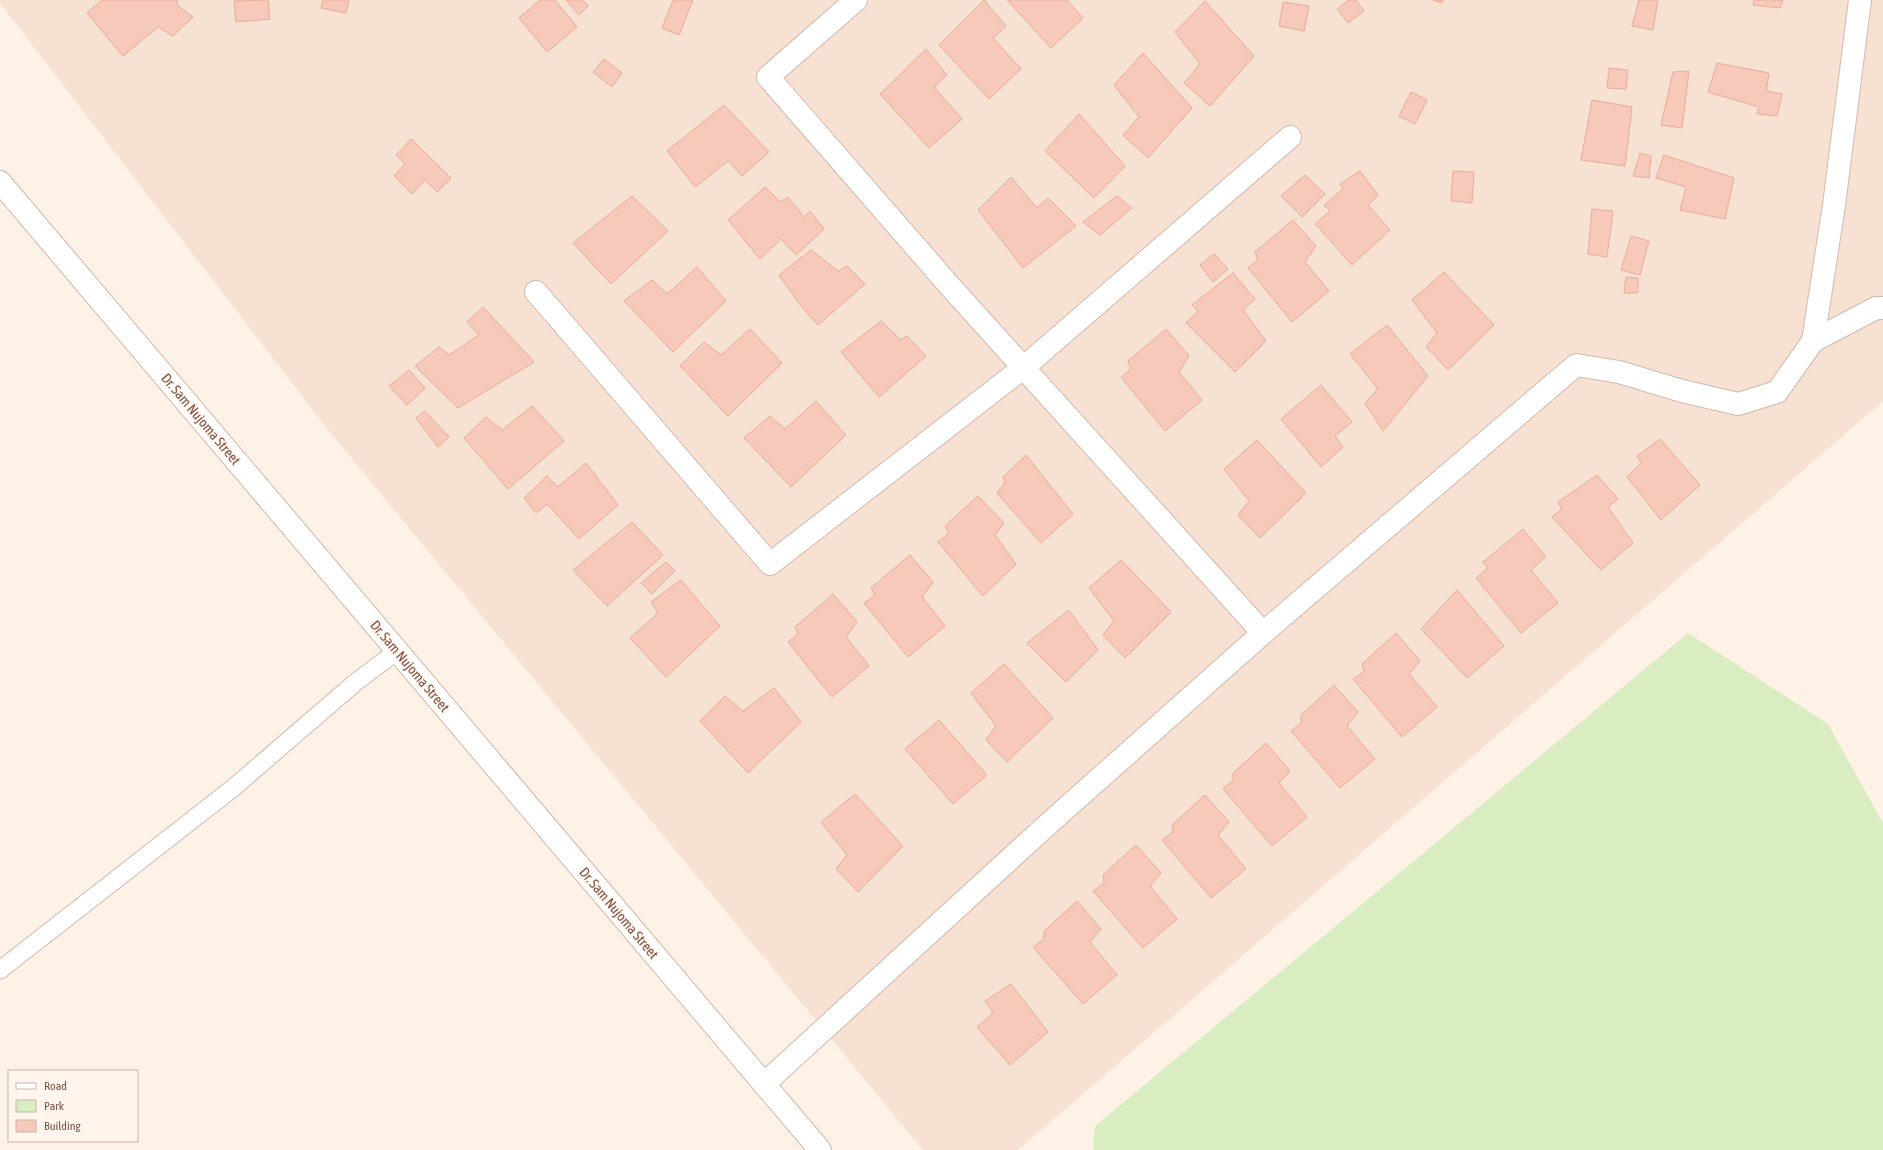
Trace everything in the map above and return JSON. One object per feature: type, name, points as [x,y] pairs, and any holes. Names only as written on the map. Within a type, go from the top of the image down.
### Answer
[{"type":"street","points":[[856,0],[768,77],[1023,368],[1263,633]]},
{"type":"street","points":[[764,1084],[1046,826],[1263,633],[1576,365],[1619,372],[1682,391],[1738,404],[1777,392],[1813,341],[1834,205],[1860,0]]},
{"type":"street","points":[[536,292],[770,564],[1023,368],[1290,137]]},
{"type":"street","name":"Dr. Sam Nujoma Street","points":[[0,182],[820,1150]]},
{"type":"street","points":[[1813,341],[1876,308],[1883,308]]},
{"type":"lane","points":[[0,970],[234,788],[356,682],[397,651]]},
{"type":"shaded area","points":[[0,0],[1883,0],[1883,401],[1018,1150],[923,1150],[329,431],[0,3]]},
{"type":"green space","points":[[1688,633],[1828,724],[1883,823],[1883,1150],[1093,1150],[1095,1126]]},
{"type":"building","points":[[102,0],[177,0],[177,5],[193,17],[173,36],[158,27],[123,56],[87,13]]},
{"type":"building","points":[[268,0],[270,19],[236,22],[234,1]]},
{"type":"building","points":[[323,0],[349,0],[346,13],[321,8]]},
{"type":"building","points":[[540,0],[555,0],[577,27],[547,52],[519,18]]},
{"type":"building","points":[[566,0],[582,0],[588,6],[579,15]]},
{"type":"building","points":[[673,0],[693,0],[679,35],[662,28]]},
{"type":"building","points":[[984,0],[1006,26],[993,38],[1021,69],[989,99],[939,45]]},
{"type":"building","points":[[1007,0],[1067,0],[1083,18],[1051,48]]},
{"type":"building","points":[[1349,0],[1356,0],[1364,11],[1348,23],[1337,9]]},
{"type":"building","points":[[1433,0],[1443,0],[1442,3]]},
{"type":"building","points":[[1639,0],[1658,0],[1653,30],[1632,26]]},
{"type":"building","points":[[1754,0],[1783,0],[1780,8],[1753,5]]},
{"type":"building","points":[[1205,1],[1254,56],[1210,106],[1184,83],[1200,64],[1175,32]]},
{"type":"building","points":[[1283,2],[1309,6],[1304,31],[1279,26]]},
{"type":"building","points":[[926,49],[947,75],[934,87],[962,119],[929,148],[880,94]]},
{"type":"building","points":[[1143,53],[1192,108],[1148,158],[1123,135],[1139,117],[1114,85]]},
{"type":"building","points":[[604,59],[622,73],[612,87],[593,72]]},
{"type":"building","points":[[1717,63],[1769,73],[1766,91],[1782,94],[1777,116],[1757,114],[1759,107],[1708,92]]},
{"type":"building","points":[[1609,68],[1628,70],[1626,89],[1607,88]]},
{"type":"building","points":[[1689,71],[1682,128],[1661,125],[1673,72]]},
{"type":"building","points":[[1411,92],[1427,100],[1415,124],[1399,116]]},
{"type":"building","points":[[1592,100],[1632,107],[1625,166],[1581,160]]},
{"type":"building","points":[[724,105],[769,152],[742,176],[728,161],[695,187],[667,151]]},
{"type":"building","points":[[1079,114],[1125,166],[1094,198],[1045,151]]},
{"type":"building","points":[[411,139],[451,178],[437,192],[425,180],[412,194],[394,176],[405,164],[396,155]]},
{"type":"building","points":[[1640,153],[1651,156],[1649,178],[1633,176]]},
{"type":"building","points":[[1664,155],[1734,178],[1725,219],[1680,210],[1686,187],[1656,178]]},
{"type":"building","points":[[1360,171],[1378,195],[1368,205],[1390,230],[1352,265],[1315,224],[1330,211],[1324,205],[1343,189],[1340,184]]},
{"type":"building","points":[[1453,171],[1474,172],[1472,203],[1451,201]]},
{"type":"building","points":[[1305,175],[1325,194],[1302,217],[1281,196]]},
{"type":"building","points":[[1011,177],[1037,208],[1048,198],[1076,226],[1023,268],[978,210]]},
{"type":"building","points":[[765,187],[780,202],[788,197],[804,217],[810,211],[824,229],[796,255],[781,239],[760,259],[728,220]]},
{"type":"building","points":[[632,196],[668,231],[611,284],[573,243]]},
{"type":"building","points":[[1117,196],[1132,208],[1100,235],[1083,222]]},
{"type":"building","points":[[1592,209],[1613,211],[1607,257],[1588,254]]},
{"type":"building","points":[[1293,220],[1316,246],[1305,262],[1329,291],[1292,322],[1248,268],[1258,260],[1255,252]]},
{"type":"building","points":[[1631,236],[1649,241],[1640,275],[1621,270]]},
{"type":"building","points":[[811,250],[838,271],[847,266],[865,284],[818,325],[800,305],[779,275]]},
{"type":"building","points":[[1214,254],[1228,269],[1213,282],[1200,265]]},
{"type":"building","points":[[697,267],[726,301],[673,352],[624,301],[652,280],[667,294]]},
{"type":"building","points":[[1444,272],[1494,325],[1448,370],[1426,347],[1437,333],[1412,300]]},
{"type":"building","points":[[1233,273],[1255,299],[1243,310],[1266,341],[1235,372],[1186,323],[1198,311],[1192,305]]},
{"type":"building","points":[[1626,277],[1638,278],[1638,293],[1624,293]]},
{"type":"building","points":[[483,307],[534,362],[458,408],[415,366],[439,347],[449,355],[479,335],[467,322]]},
{"type":"building","points":[[881,321],[901,340],[907,336],[926,356],[879,397],[841,352]]},
{"type":"building","points":[[1387,325],[1428,376],[1383,431],[1365,403],[1378,389],[1350,354]]},
{"type":"building","points":[[750,329],[782,363],[728,416],[680,366],[704,342],[721,355]]},
{"type":"building","points":[[1166,329],[1189,356],[1179,372],[1202,400],[1165,431],[1121,377],[1131,369],[1128,361]]},
{"type":"building","points":[[409,370],[425,388],[407,405],[389,386]]},
{"type":"building","points":[[1321,385],[1352,422],[1335,436],[1343,447],[1321,467],[1281,419]]},
{"type":"building","points":[[816,401],[846,435],[791,487],[744,438],[770,416],[785,429]]},
{"type":"building","points":[[532,406],[564,441],[508,489],[464,438],[486,417],[502,430]]},
{"type":"building","points":[[425,411],[449,437],[438,447],[416,418]]},
{"type":"building","points":[[1660,439],[1700,485],[1661,520],[1627,477],[1641,463],[1637,456]]},
{"type":"building","points":[[1257,440],[1306,493],[1260,538],[1238,515],[1249,501],[1224,469]]},
{"type":"building","points":[[1026,455],[1073,514],[1041,543],[997,493],[1005,482],[1003,477]]},
{"type":"building","points":[[586,463],[618,505],[579,539],[547,504],[536,513],[524,498],[547,476],[558,487]]},
{"type":"building","points":[[1597,475],[1618,499],[1608,507],[1633,543],[1601,570],[1552,517],[1562,509],[1558,502]]},
{"type":"building","points":[[978,496],[1004,523],[995,535],[1016,564],[983,596],[938,542],[949,533],[945,526]]},
{"type":"building","points":[[632,522],[663,555],[607,606],[573,570]]},
{"type":"building","points":[[1523,529],[1546,557],[1531,570],[1558,603],[1521,633],[1476,578],[1488,568],[1483,562]]},
{"type":"building","points":[[910,555],[933,582],[922,597],[945,626],[908,657],[864,603],[875,595],[871,588]]},
{"type":"building","points":[[1121,560],[1171,612],[1125,658],[1103,635],[1114,621],[1089,588]]},
{"type":"building","points":[[666,562],[675,571],[652,594],[641,583]]},
{"type":"building","points":[[681,580],[720,626],[666,677],[630,638],[658,613],[651,602]]},
{"type":"building","points":[[1457,590],[1504,646],[1467,678],[1421,629]]},
{"type":"building","points":[[833,594],[857,622],[846,637],[869,666],[832,697],[788,642],[798,634],[795,627]]},
{"type":"building","points":[[1069,610],[1098,650],[1066,682],[1027,643]]},
{"type":"building","points":[[1396,633],[1420,661],[1409,674],[1437,707],[1402,737],[1353,679],[1364,672],[1362,664]]},
{"type":"building","points":[[1004,664],[1053,718],[1007,762],[986,740],[996,726],[971,693]]},
{"type":"building","points":[[1334,685],[1358,712],[1347,726],[1375,759],[1340,788],[1291,731],[1301,723],[1301,715]]},
{"type":"building","points":[[774,688],[801,722],[748,773],[700,721],[725,696],[743,711]]},
{"type":"building","points":[[939,720],[987,775],[953,804],[905,749]]},
{"type":"building","points":[[1266,743],[1290,771],[1279,783],[1307,817],[1272,846],[1223,789],[1233,780],[1233,773]]},
{"type":"building","points":[[855,794],[903,846],[858,892],[836,869],[847,855],[821,822]]},
{"type":"building","points":[[1205,795],[1229,822],[1218,835],[1246,869],[1211,898],[1162,840],[1173,832],[1172,825]]},
{"type":"building","points":[[1136,845],[1161,873],[1150,886],[1177,919],[1143,948],[1093,891],[1104,883],[1103,875]]},
{"type":"building","points":[[1077,901],[1101,929],[1090,942],[1117,975],[1083,1004],[1033,947],[1044,939],[1044,931]]},
{"type":"building","points":[[1011,984],[1048,1032],[1010,1065],[977,1027],[993,1013],[985,1001]]}]
